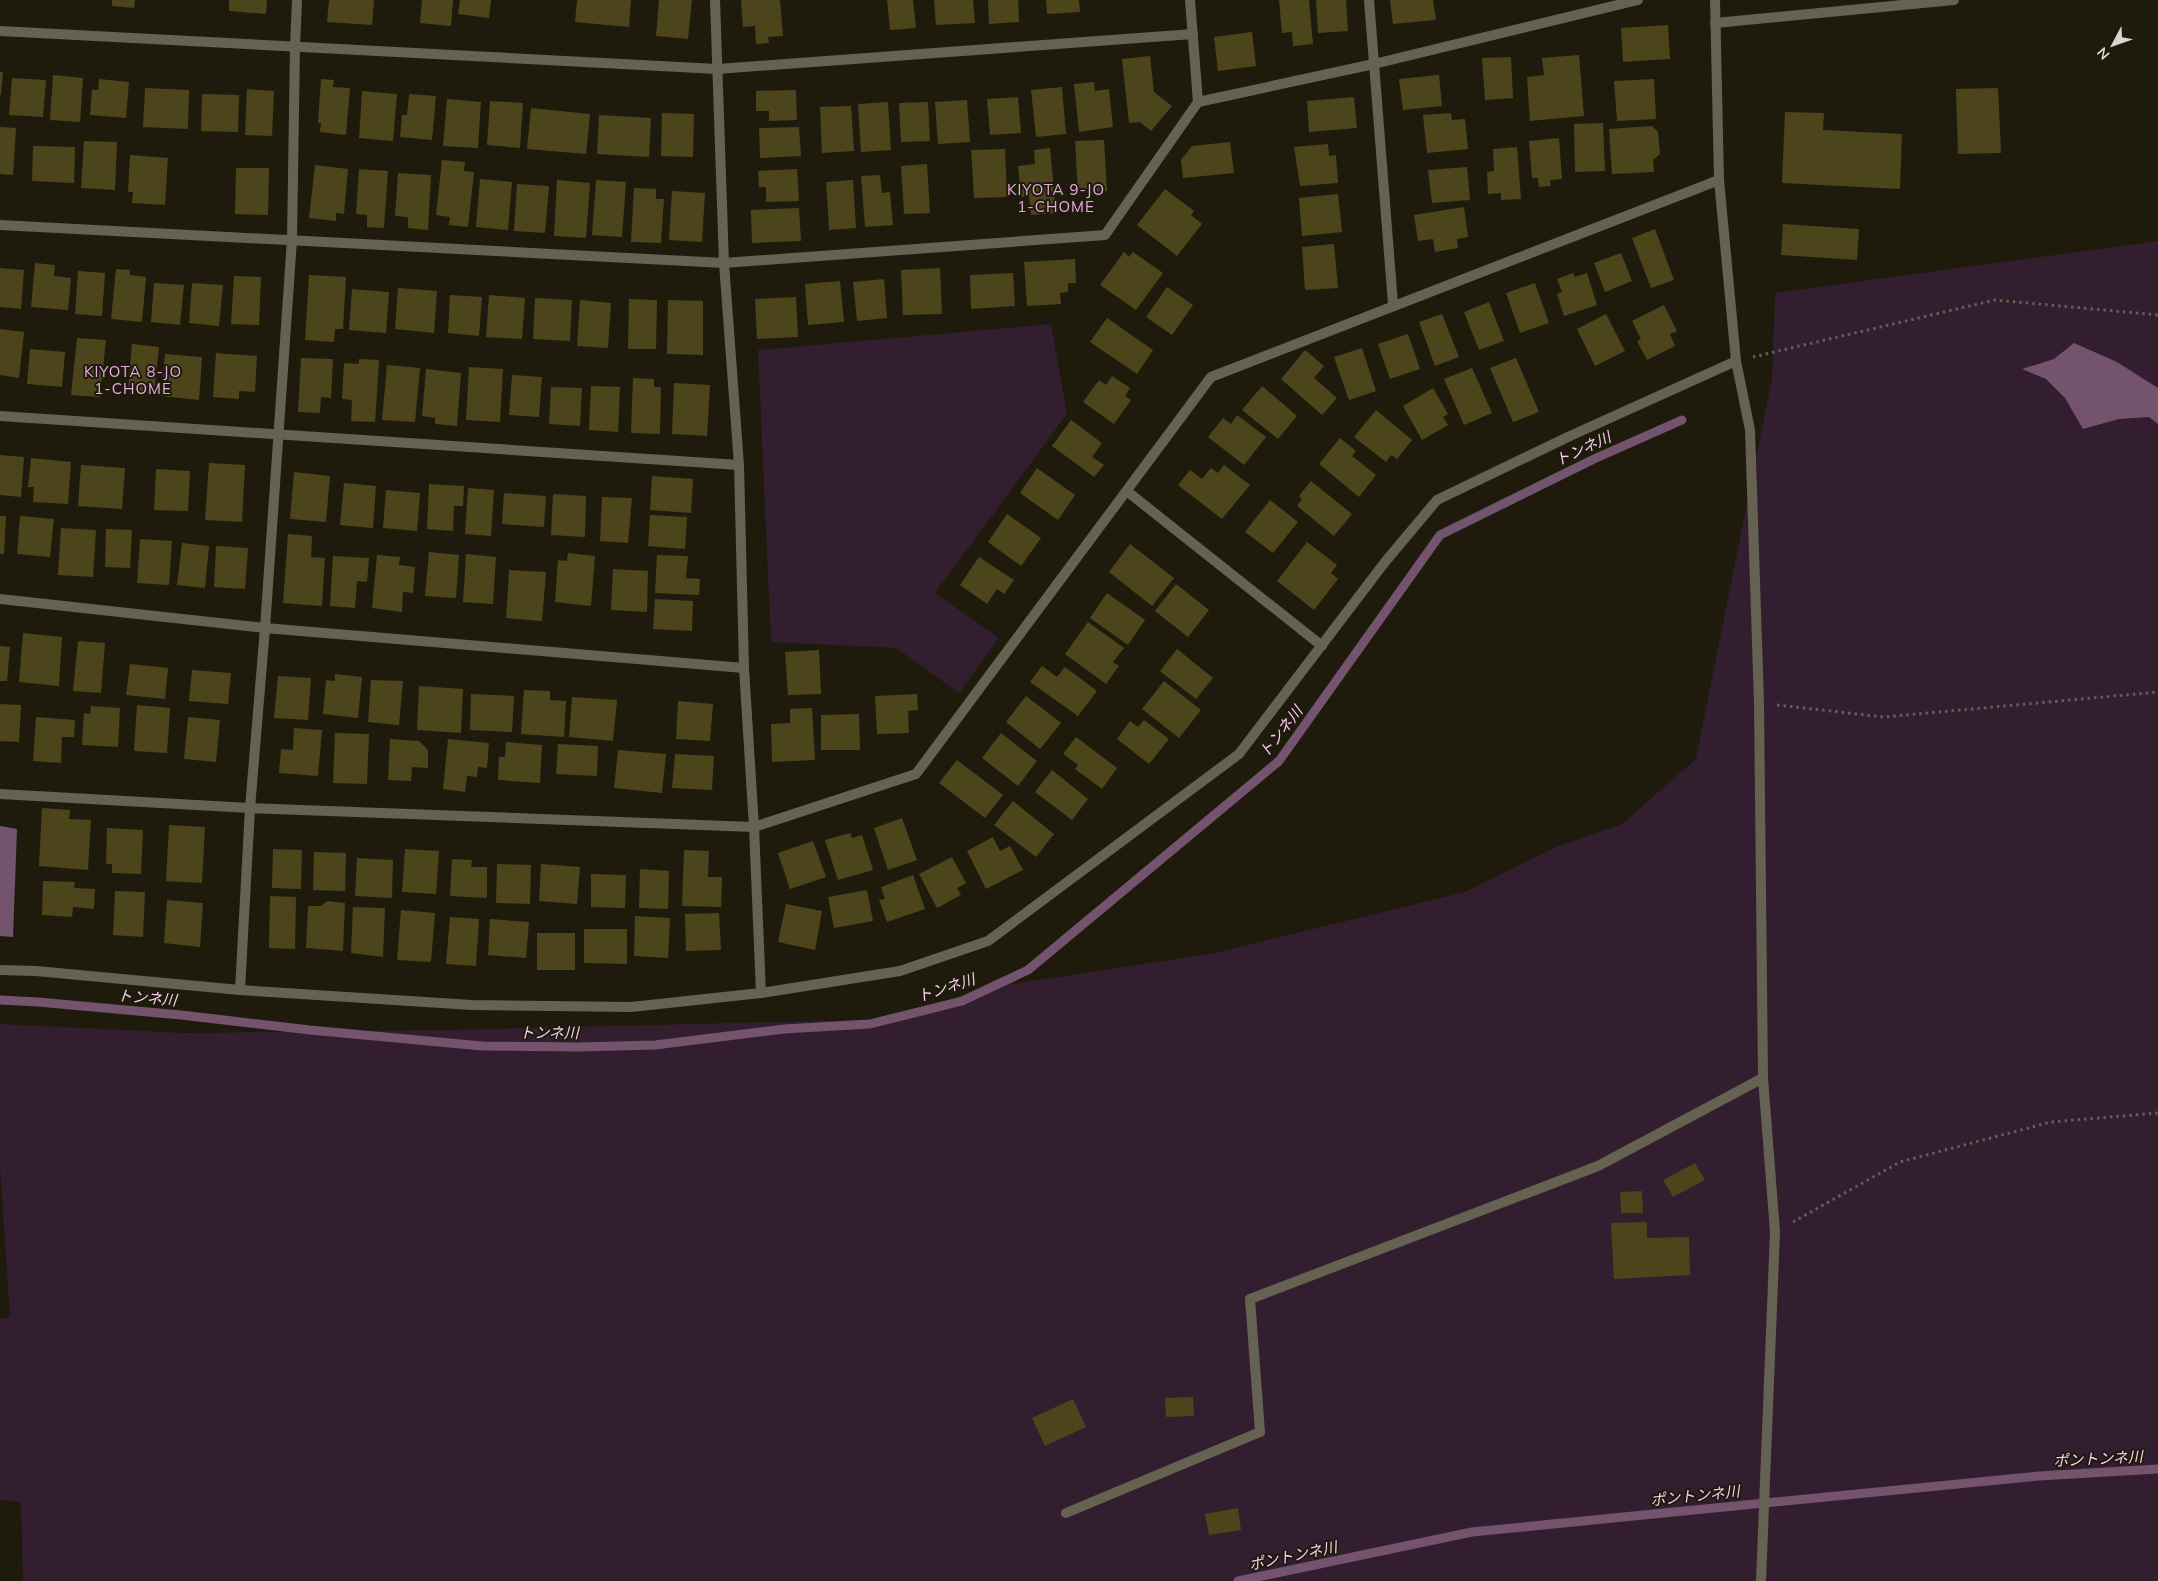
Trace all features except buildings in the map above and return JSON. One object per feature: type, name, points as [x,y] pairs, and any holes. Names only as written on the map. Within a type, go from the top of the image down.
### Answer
[{"type":"street","points":[[240,990],[250,808],[265,628],[292,240],[294,46],[297,0]]},
{"type":"street","points":[[715,0],[724,263],[739,465],[744,668],[754,827],[761,993]]},
{"type":"street","points":[[0,225],[724,263],[1105,235],[1198,102],[1190,0]]},
{"type":"street","points":[[1369,0],[1393,304]]},
{"type":"street","points":[[1198,102],[1374,64],[1638,0]]},
{"type":"street","points":[[1715,0],[1718,180],[1736,361],[1750,430],[1759,703],[1763,1078],[1775,1232],[1761,1581]]},
{"type":"street","points":[[1715,24],[1954,0]]},
{"type":"street","points":[[0,31],[717,69],[1193,34]]},
{"type":"street","points":[[0,794],[250,808],[754,827],[916,774],[1128,492],[1211,377],[1393,304],[1718,180]]},
{"type":"street","points":[[0,970],[36,971],[240,990],[472,1006],[631,1008],[761,993],[900,971],[988,941],[1239,754],[1385,562],[1437,500],[1570,436],[1736,361]]},
{"type":"street","points":[[0,416],[739,465]]},
{"type":"street","points":[[1128,492],[1322,646]]},
{"type":"street","points":[[0,599],[265,628],[744,668]]},
{"type":"street","points":[[1066,1513],[1260,1432],[1250,1298],[1598,1166],[1763,1078]]},
{"type":"path","points":[[1736,361],[1996,300],[2158,315]]},
{"type":"path","points":[[1759,703],[1884,717],[2158,692]]},
{"type":"path","points":[[1775,1232],[1900,1162],[2051,1122],[2158,1113]]},
{"type":"shaded area","points":[[2158,241],[2158,1581],[23,1581],[21,1502],[0,1500],[0,1319],[10,1317],[0,1167],[0,1024],[185,1033],[451,1030],[902,1019],[993,987],[1215,953],[1465,892],[1556,847],[1622,824],[1696,759],[1772,379],[1775,293]]},
{"type":"shaded area","points":[[1051,324],[1067,414],[935,593],[999,638],[959,693],[896,648],[771,642],[758,350]]},
{"type":"shaded area","points":[[2074,343],[2117,362],[2158,388],[2158,424],[2149,417],[2119,419],[2083,429],[2065,398],[2046,379],[2022,369],[2054,359]]},
{"type":"shaded area","points":[[0,826],[17,829],[13,937],[0,936]]},
{"type":"waterway","name":"トンネ川","points":[[0,1000],[181,1015],[310,1030],[482,1046],[579,1047],[655,1045],[784,1029],[870,1024],[962,1001],[1028,970],[1279,761],[1440,535],[1594,459],[1682,420]]},
{"type":"waterway","name":"ポントンネ川","points":[[1238,1581],[1472,1532],[2039,1476],[2158,1469]]},
{"type":"district","name":"KIYOTA 9-JO 1-CHOME","points":[[1056,198]]},
{"type":"district","name":"KIYOTA 8-JO 1-CHOME","points":[[133,380]]}]
